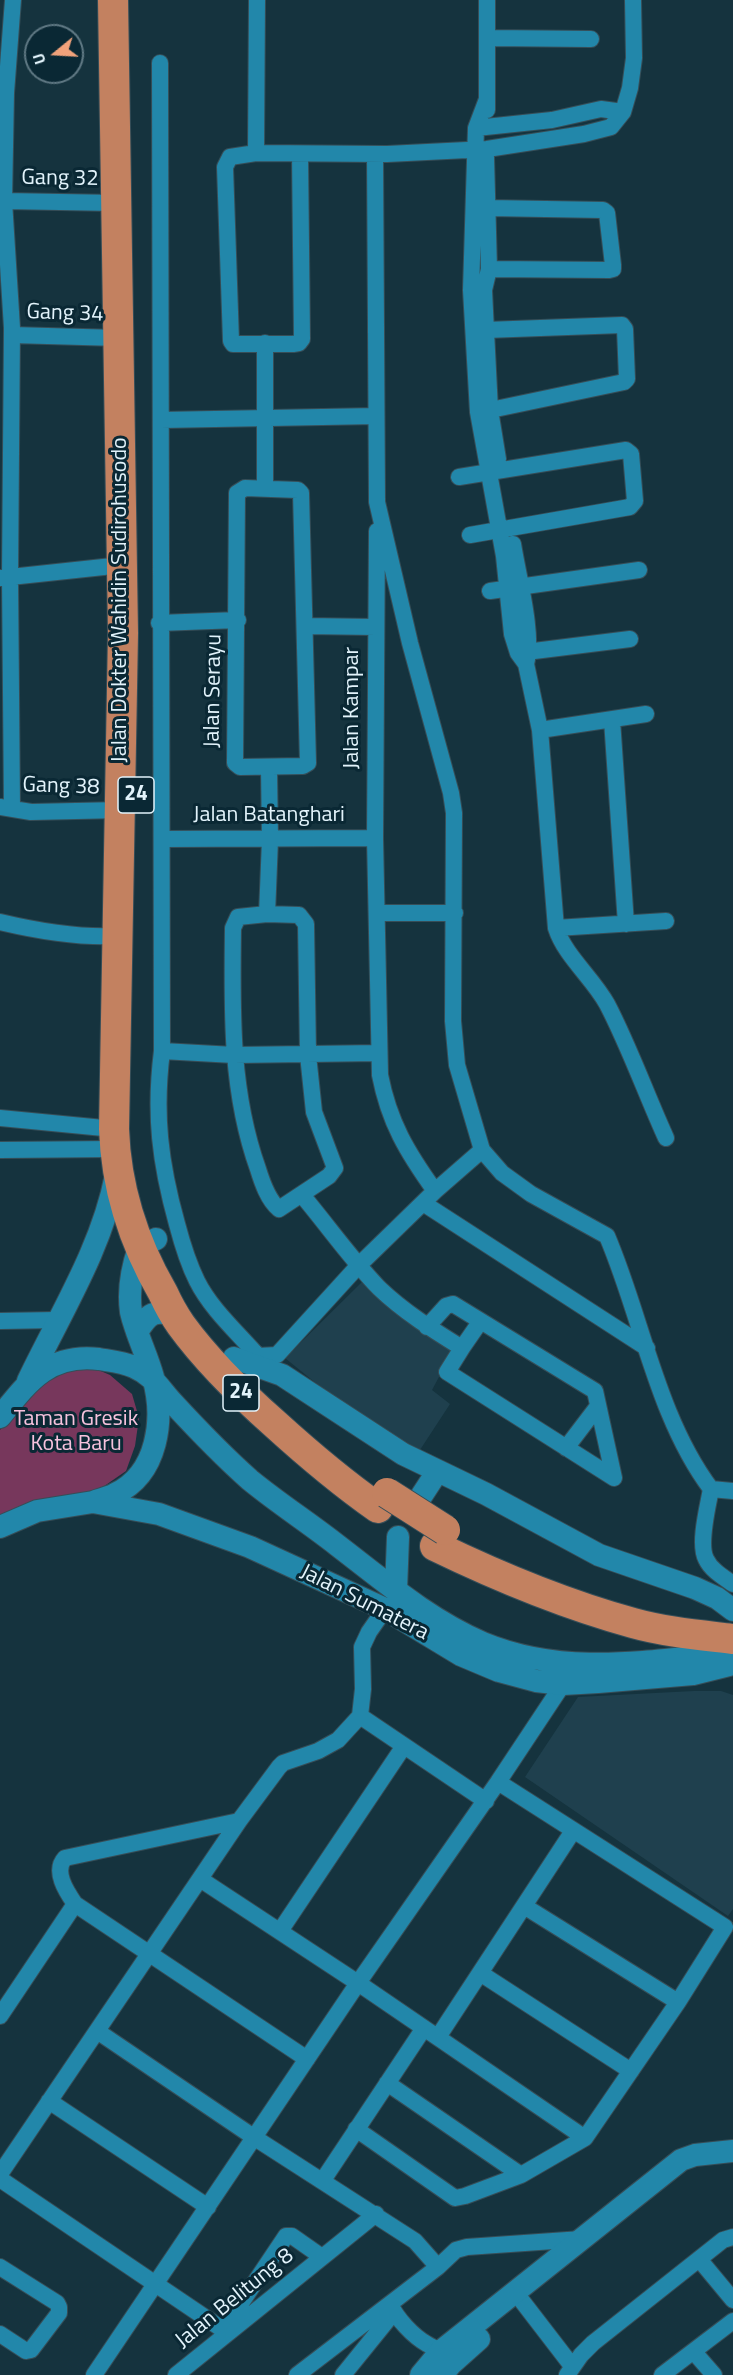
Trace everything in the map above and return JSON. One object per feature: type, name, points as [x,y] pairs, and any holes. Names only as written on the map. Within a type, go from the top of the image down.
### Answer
[{"type":"highway","name":"Jalan Dokter Wahidin Sudirohusodo","points":[[113,0],[117,335],[129,753],[130,1131],[144,1233],[176,1316],[215,1366],[315,1461],[382,1500],[479,1567],[560,1600],[635,1624],[733,1639]]},
{"type":"highway","name":"Jalan Dokter Wahidin Sudirohusodo","points":[[130,0],[130,174],[138,442],[139,631],[129,753],[121,810],[116,936],[115,1148],[122,1195],[185,1299],[203,1324],[234,1358],[382,1500]]},
{"type":"highway","name":"Jalan Dokter Wahidin Sudirohusodo","points":[[440,1538],[566,1589],[638,1609],[733,1623]]},
{"type":"main road","points":[[25,1386],[96,1246],[112,1196],[115,1148]]},
{"type":"main road","points":[[93,1502],[116,1494],[135,1479],[152,1456],[159,1427],[154,1378],[131,1310],[130,1284],[144,1233],[118,1231],[96,1246]]},
{"type":"main road","points":[[137,1332],[153,1313],[160,1311],[176,1316]]},
{"type":"main road","points":[[0,1417],[25,1386],[43,1369],[66,1359],[91,1358],[118,1362],[134,1367],[154,1378]]},
{"type":"main road","points":[[234,1358],[282,1376],[403,1454],[486,1494],[599,1555],[696,1588],[717,1598],[733,1610]]},
{"type":"main road","name":"Jalan Sumatera","points":[[154,1378],[171,1402],[250,1480],[390,1600]]},
{"type":"main road","points":[[422,1495],[437,1472]]},
{"type":"main road","name":"Jalan Sumatera","points":[[0,1527],[37,1511],[93,1502],[159,1514],[390,1600],[483,1643],[519,1655],[563,1674],[608,1665],[729,1665]]},
{"type":"main road","points":[[390,1600],[398,1537]]},
{"type":"main road","points":[[439,2365],[583,2239],[681,2160],[695,2155],[733,2151]]},
{"type":"main road","points":[[439,2365],[686,2172],[700,2167],[733,2164]]},
{"type":"street","points":[[6,807],[5,577],[12,331],[4,241],[3,92],[13,0]]},
{"type":"street","points":[[256,153],[257,0]]},
{"type":"street","points":[[487,0],[487,99],[481,128],[477,290],[484,411],[524,656],[540,730],[556,928],[561,942],[595,984],[607,1005],[666,1138]]},
{"type":"street","points":[[300,154],[302,339],[297,344],[235,344],[231,341],[225,166],[230,157],[256,153],[375,154],[481,149],[599,131],[611,127],[623,112],[634,58],[633,0]]},
{"type":"street","points":[[488,38],[591,39]]},
{"type":"street","points":[[160,63],[159,623],[162,1051],[158,1094],[161,1157],[185,1254],[197,1281],[209,1299],[258,1356],[277,1355],[359,1265],[429,1197],[482,1150]]},
{"type":"street","points":[[481,128],[552,120],[601,110],[623,112]]},
{"type":"street","points":[[481,149],[488,208],[489,269],[477,290],[486,330],[484,411]]},
{"type":"street","points":[[375,154],[377,502],[410,643],[451,793],[454,813],[453,1021],[457,1065],[482,1150],[502,1173],[531,1194],[607,1236],[678,1432],[696,1468],[711,1489],[702,1546],[705,1558],[714,1570],[733,1584]]},
{"type":"street","name":"Gang 32","points":[[4,201],[116,202]]},
{"type":"street","points":[[488,208],[604,210],[607,213],[614,265],[609,270],[489,269]]},
{"type":"street","points":[[484,411],[627,379],[625,329],[621,325],[486,330]]},
{"type":"street","name":"Gang 34","points":[[12,331],[117,335]]},
{"type":"street","points":[[265,343],[265,488]]},
{"type":"street","points":[[161,420],[376,416]]},
{"type":"street","points":[[459,477],[626,450],[631,454],[635,501],[630,507],[470,535]]},
{"type":"street","name":"Jalan Serayu","points":[[245,488],[298,490],[301,493],[308,763],[303,766],[269,768],[238,766],[235,763],[238,620],[237,494],[245,488]]},
{"type":"street","name":"Jalan Kampar","points":[[377,502],[375,838],[380,1075],[389,1113],[429,1197]]},
{"type":"street","points":[[5,577],[122,565]]},
{"type":"street","points":[[489,591],[639,570]]},
{"type":"street","name":"Jalan Serayu","points":[[159,623],[238,620]]},
{"type":"street","points":[[305,626],[376,627]]},
{"type":"street","points":[[524,656],[630,639]]},
{"type":"street","points":[[540,730],[646,714]]},
{"type":"street","points":[[612,720],[626,924]]},
{"type":"street","points":[[267,914],[270,840],[269,768]]},
{"type":"street","name":"Gang 38","points":[[6,807],[31,812],[121,810]]},
{"type":"street","name":"Jalan Batanghari","points":[[162,839],[375,838]]},
{"type":"street","points":[[378,913],[455,913]]},
{"type":"street","points":[[267,914],[299,915],[306,924],[308,1055],[314,1112],[335,1168],[329,1176],[302,1195],[277,1208],[264,1186],[251,1150],[239,1099],[234,1055],[233,928],[238,917],[267,914]]},
{"type":"street","points":[[556,928],[666,921]]},
{"type":"street","points":[[0,922],[35,930],[100,937],[116,936]]},
{"type":"street","points":[[162,1051],[234,1055],[379,1053]]},
{"type":"street","points":[[0,1118],[115,1148]]},
{"type":"street","points":[[0,1150],[115,1148]]},
{"type":"street","points":[[302,1195],[381,1289],[427,1326],[462,1348]]},
{"type":"street","points":[[429,1197],[647,1348]]},
{"type":"street","points":[[427,1326],[451,1303],[595,1391],[614,1478],[447,1372],[480,1322]]},
{"type":"street","points":[[0,1321],[57,1320]]},
{"type":"street","points":[[277,1355],[300,1386]]},
{"type":"street","points":[[566,1448],[598,1406]]},
{"type":"street","points":[[711,1489],[733,1491]]},
{"type":"street","points":[[0,2174],[239,1821],[279,1767],[283,1763],[318,1751],[338,1740],[360,1716],[363,1689],[362,1647],[390,1600]]},
{"type":"street","points":[[94,2375],[358,1983],[486,1800],[563,1674]]},
{"type":"street","points":[[360,1716],[486,1800]]},
{"type":"street","points":[[280,1931],[404,1746]]},
{"type":"street","points":[[357,2129],[455,2198],[521,2175],[585,2138],[678,2002],[729,1922],[573,1831],[498,1782]]},
{"type":"street","points":[[239,1821],[65,1857],[60,1870],[65,1890],[75,1904],[148,1955],[308,2059]]},
{"type":"street","points":[[323,2180],[387,2083],[480,1972],[573,1831]]},
{"type":"street","points":[[200,1879],[431,2032],[585,2138]]},
{"type":"street","points":[[3,2006],[75,1904]]},
{"type":"street","points":[[524,1906],[678,2002]]},
{"type":"street","points":[[480,1972],[631,2071]]},
{"type":"street","points":[[97,2031],[255,2138],[416,2241],[438,2267]]},
{"type":"street","points":[[387,2083],[521,2175]]},
{"type":"street","points":[[49,2101],[208,2207]]},
{"type":"street","points":[[0,2179],[226,2331]]},
{"type":"street","name":"Jalan Belitung 8","points":[[176,2375],[226,2331],[376,2214]]},
{"type":"street","name":"Jalan Belitung 8","points":[[226,2331],[286,2236],[292,2236],[322,2257]]},
{"type":"street","points":[[522,2301],[569,2370],[593,2343],[723,2240],[733,2237]]},
{"type":"street","points":[[297,2375],[392,2308],[456,2250],[467,2247],[583,2239]]},
{"type":"street","points":[[699,2259],[733,2300]]},
{"type":"street","points":[[0,2267],[57,2303],[59,2307],[58,2313],[31,2350],[26,2351],[0,2334]]},
{"type":"street","points":[[392,2308],[439,2365]]},
{"type":"street","points":[[344,2375],[392,2308]]},
{"type":"street","points":[[662,2375],[733,2321]]},
{"type":"street","points":[[694,2352],[714,2375]]},
{"type":"shaded area","points":[[362,1282],[454,1349],[432,1390],[450,1404],[416,1456],[376,1432],[285,1358]]},
{"type":"shaded area","points":[[721,1691],[733,1695],[733,1909],[728,1916],[525,1777],[578,1697]]},
{"type":"green space","name":"Taman Gresik Kota Baru","points":[[89,1366],[110,1375],[132,1394],[139,1418],[135,1446],[126,1471],[100,1489],[0,1518],[0,1430],[47,1376]]}]
